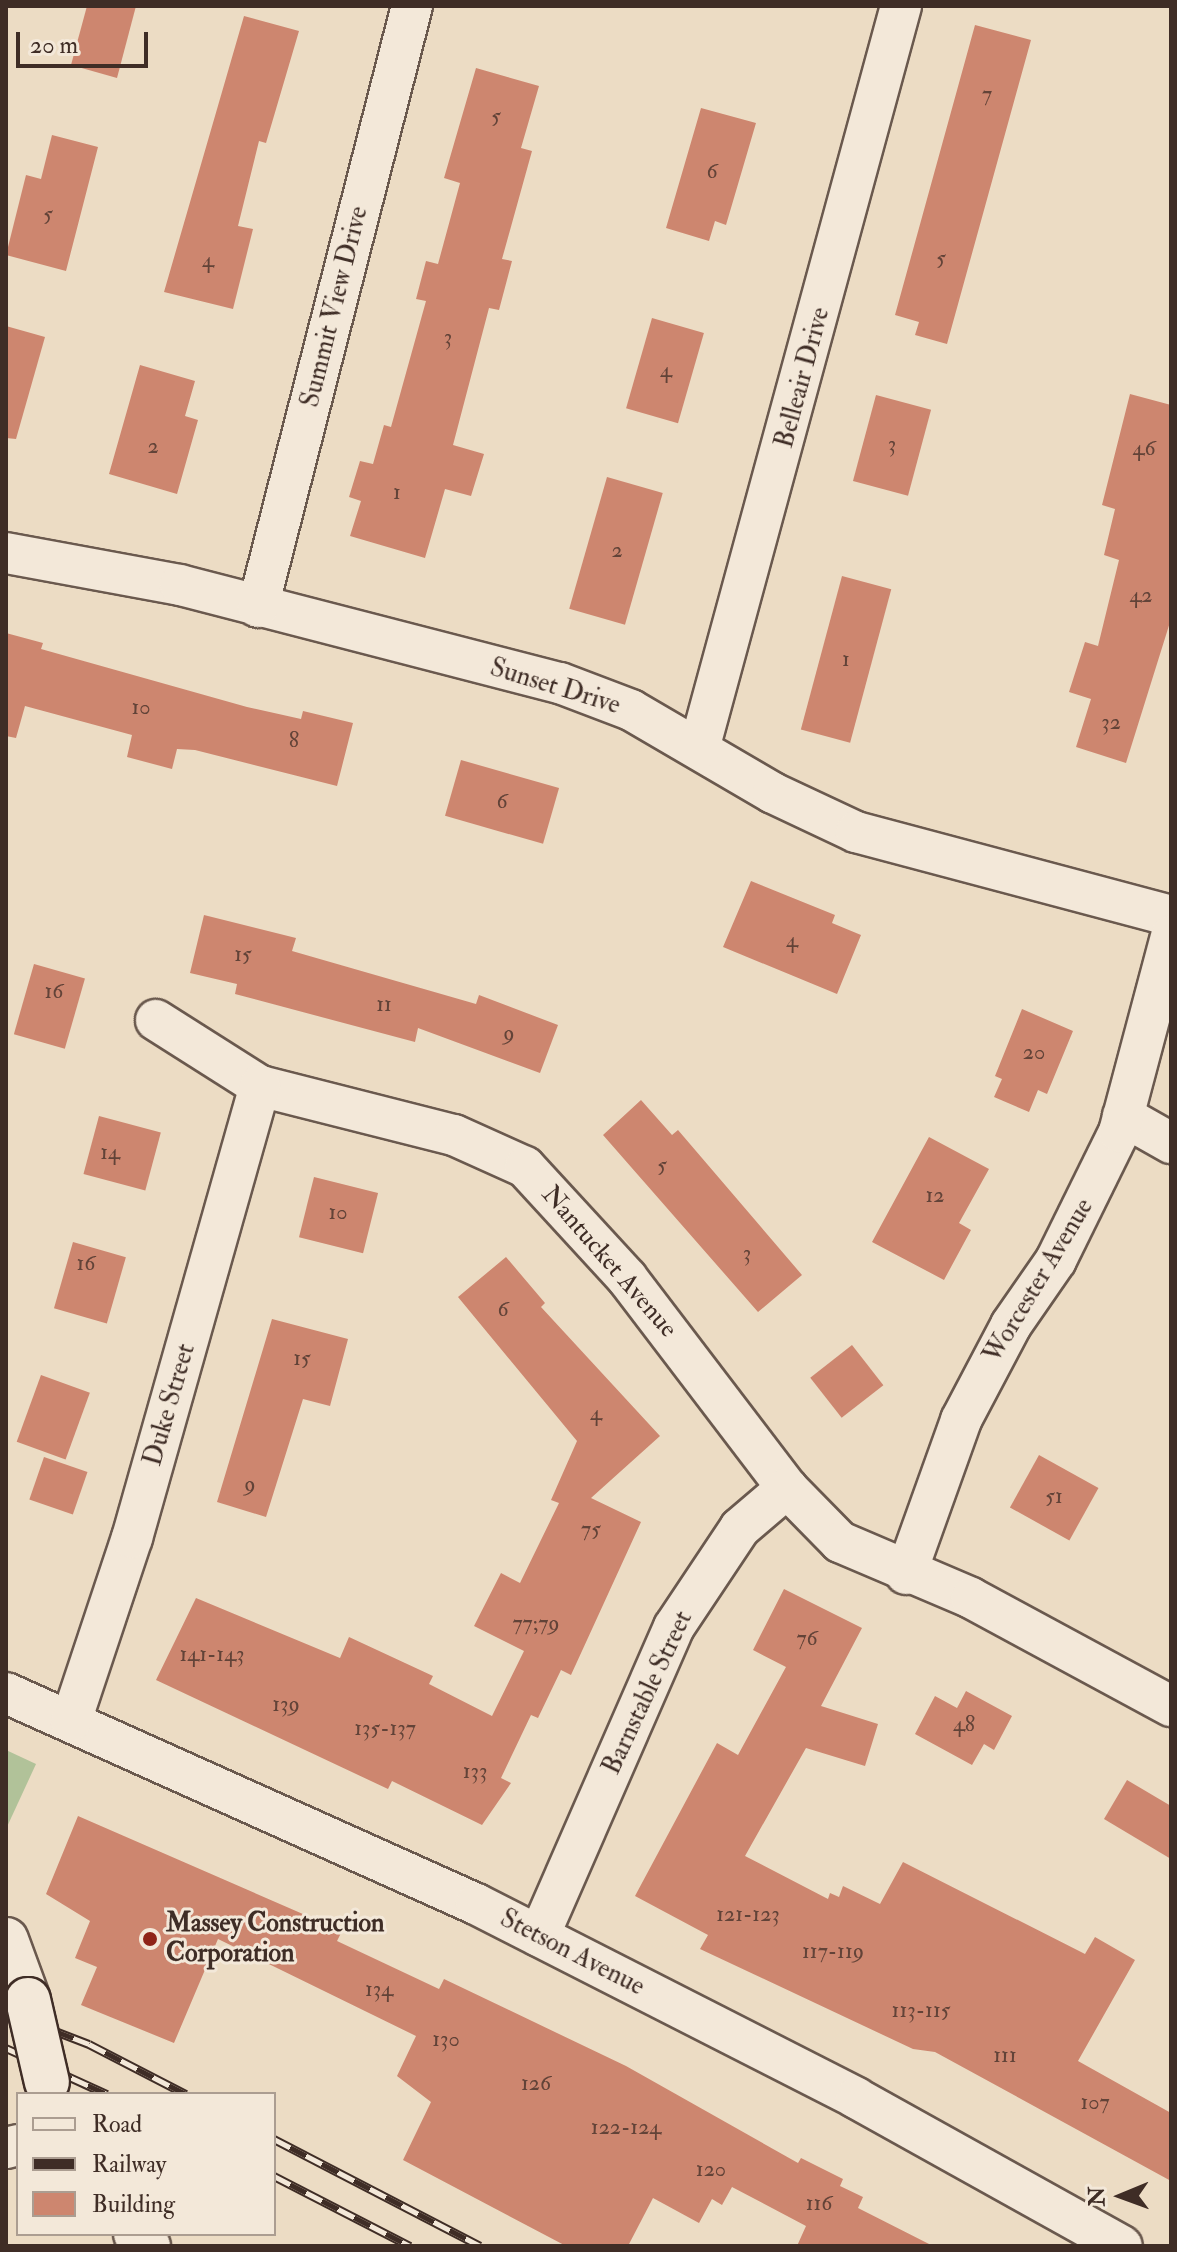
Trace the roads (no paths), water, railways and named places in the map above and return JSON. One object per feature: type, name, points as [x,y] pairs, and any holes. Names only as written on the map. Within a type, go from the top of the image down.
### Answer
[{"type":"main road","points":[[6,1940],[28,2000],[48,2088]]},
{"type":"street","name":"Summit View Drive","points":[[258,607],[412,6]]},
{"type":"street","name":"Belleair Drive","points":[[699,749],[901,6]]},
{"type":"street","name":"Sunset Drive","points":[[6,553],[180,585],[560,683],[631,710],[856,832],[1171,916]]},
{"type":"street","name":"Worcester Avenue","points":[[906,1574],[961,1420],[1011,1325],[1056,1260],[1123,1116],[1171,936]]},
{"type":"street","name":"Nantucket Avenue","points":[[156,1020],[260,1086],[454,1135],[525,1167],[627,1278],[787,1488]]},
{"type":"street","name":"Duke Street","points":[[71,1721],[132,1538],[260,1086]]},
{"type":"street","points":[[1123,1116],[1171,1143]]},
{"type":"street","points":[[787,1488],[840,1542],[906,1574],[971,1598],[1171,1706]]},
{"type":"street","name":"Barnstable Street","points":[[539,1936],[674,1627],[740,1528],[787,1488]]},
{"type":"street","name":"Stetson Avenue","points":[[6,1693],[539,1936],[856,2098],[1122,2246]]},
{"type":"railway","points":[[6,2012],[89,2044],[182,2092]]},
{"type":"railway","points":[[6,2048],[103,2092]]},
{"type":"railway","points":[[276,2140],[480,2246]]},
{"type":"railway","points":[[276,2177],[410,2246]]},
{"type":"place","name":"Massey Construction Corporation","points":[[150,1939]]}]
